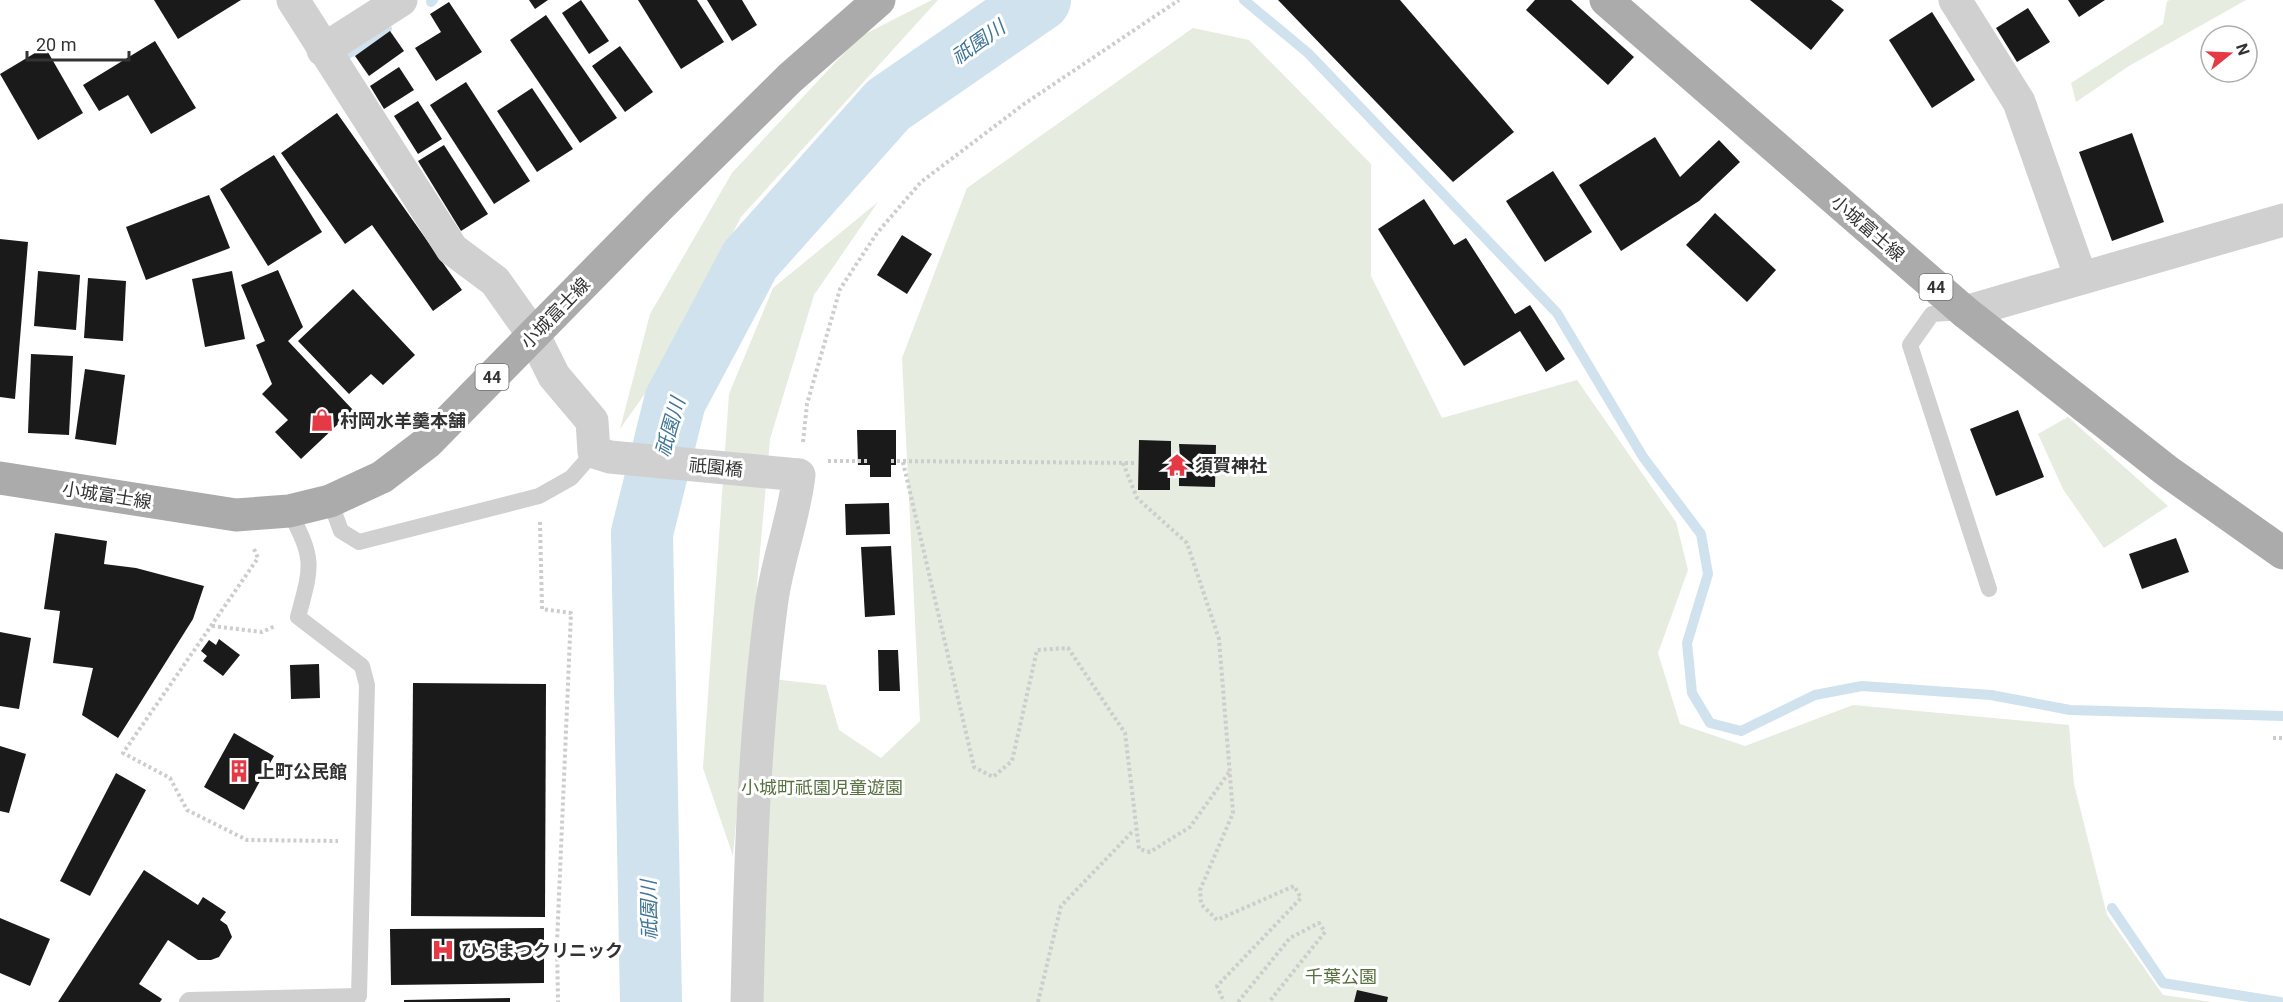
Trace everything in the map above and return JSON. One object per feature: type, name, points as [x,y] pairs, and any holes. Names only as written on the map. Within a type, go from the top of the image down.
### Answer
[{"type":"main road","name":"小城富士線","points":[[0,478],[236,515],[289,511],[330,501],[382,477],[428,442],[660,206],[790,78],[879,0]]},
{"type":"main road","name":"小城富士線","points":[[1606,0],[1965,312],[2167,471],[2283,553]]},
{"type":"street","points":[[293,0],[452,249],[495,281],[534,336],[554,376],[592,421],[602,454]]},
{"type":"street","points":[[323,50],[401,0]]},
{"type":"street","points":[[1955,0],[2019,102],[2081,278]]},
{"type":"street","points":[[1965,312],[2283,220]]},
{"type":"street","name":"祇園橋","points":[[602,454],[792,475]]},
{"type":"street","points":[[747,1002],[753,796],[772,598],[795,510],[792,475]]},
{"type":"lane","points":[[1965,312],[1932,314],[1910,345],[1989,589]]},
{"type":"lane","points":[[330,501],[341,531],[359,542],[539,495],[571,478],[602,454]]},
{"type":"lane","points":[[188,1002],[189,1000],[359,996],[367,685],[362,666],[298,617],[310,570],[306,542],[289,511]]},
{"type":"path","points":[[792,475],[807,404],[840,289],[877,233],[921,182],[1024,104],[1179,0]]},
{"type":"path","points":[[891,461],[1135,464]]},
{"type":"path","points":[[903,462],[974,767],[993,777],[1012,761],[1037,650],[1068,648],[1125,733],[1139,849],[1150,852],[1190,827],[1230,771]]},
{"type":"path","points":[[1123,463],[1137,498],[1186,543],[1220,639],[1233,813],[1200,890],[1201,904],[1217,920],[1294,886],[1301,898],[1217,986],[1224,1002]]},
{"type":"path","points":[[539,495],[542,609],[572,613],[557,942],[558,1002]]},
{"type":"path","points":[[254,549],[258,558],[123,753],[170,778],[187,810],[247,840],[363,841]]},
{"type":"path","points":[[212,626],[262,632],[298,617]]},
{"type":"path","points":[[2273,738],[2283,738]]},
{"type":"path","points":[[1038,1002],[1061,906],[1135,830]]},
{"type":"path","points":[[1238,1002],[1290,938],[1319,923],[1325,932],[1269,1002]]},
{"type":"green space","points":[[932,0],[938,0],[741,217],[663,368],[620,429],[650,314],[732,173],[859,37]]},
{"type":"green space","points":[[2246,0],[2203,24],[2199,24],[2199,27],[2129,66],[2076,102],[2071,83],[2163,24],[2167,1]]},
{"type":"green space","points":[[1193,28],[1249,40],[1371,164],[1371,276],[1442,418],[1577,380],[1676,522],[1688,570],[1658,653],[1680,724],[1745,746],[1853,705],[2069,725],[2074,784],[2107,915],[2163,995],[2212,1002],[760,1002],[772,679],[826,685],[839,730],[881,758],[920,721],[902,358],[967,188]]},
{"type":"green space","points":[[878,202],[814,295],[770,439],[733,856],[703,768],[729,394],[773,288]]},
{"type":"green space","points":[[2068,417],[2168,506],[2104,548],[2063,489],[2038,434]]},
{"type":"building","points":[[154,0],[241,0],[178,39]]},
{"type":"building","points":[[529,0],[548,0],[535,9]]},
{"type":"building","points":[[581,0],[609,41],[589,54],[562,13]]},
{"type":"building","points":[[638,0],[697,0],[724,42],[681,69]]},
{"type":"building","points":[[707,0],[742,0],[757,25],[732,41]]},
{"type":"building","points":[[1278,0],[1400,0],[1514,132],[1453,182]]},
{"type":"building","points":[[1535,0],[1571,0],[1634,57],[1608,85],[1526,10]]},
{"type":"building","points":[[1750,0],[1831,0],[1844,10],[1811,50]]},
{"type":"building","points":[[2068,0],[2105,0],[2079,17]]},
{"type":"building","points":[[449,2],[482,52],[436,81],[415,48],[441,32],[430,14]]},
{"type":"building","points":[[2028,8],[2050,42],[2017,62],[1996,28]]},
{"type":"building","points":[[1932,12],[1975,80],[1932,108],[1889,40]]},
{"type":"building","points":[[546,15],[617,118],[580,143],[510,40]]},
{"type":"building","points":[[390,31],[404,51],[369,76],[355,56]]},
{"type":"building","points":[[155,41],[196,108],[151,134],[128,95],[99,111],[83,85]]},
{"type":"building","points":[[620,46],[653,92],[625,112],[592,66]]},
{"type":"building","points":[[45,47],[83,113],[38,140],[0,74]]},
{"type":"building","points":[[399,67],[414,90],[384,109],[370,86]]},
{"type":"building","points":[[466,82],[530,181],[494,204],[430,105]]},
{"type":"building","points":[[532,88],[573,149],[537,172],[497,111]]},
{"type":"building","points":[[418,101],[442,139],[418,154],[394,116]]},
{"type":"building","points":[[337,113],[462,290],[433,311],[372,225],[345,244],[281,153]]},
{"type":"building","points":[[2132,133],[2164,222],[2112,241],[2079,152]]},
{"type":"building","points":[[1655,137],[1680,177],[1719,140],[1740,162],[1699,201],[1621,251],[1579,185]]},
{"type":"building","points":[[444,145],[488,214],[461,231],[418,161]]},
{"type":"building","points":[[274,155],[322,232],[268,266],[220,189]]},
{"type":"building","points":[[1553,171],[1592,232],[1545,262],[1506,201]]},
{"type":"building","points":[[209,195],[230,248],[146,280],[126,227]]},
{"type":"building","points":[[1424,199],[1454,245],[1466,238],[1515,314],[1530,305],[1565,359],[1546,372],[1520,331],[1464,366],[1378,229]]},
{"type":"building","points":[[1715,213],[1776,270],[1747,302],[1686,245]]},
{"type":"building","points":[[902,235],[932,254],[907,294],[877,275]]},
{"type":"building","points":[[0,239],[28,242],[15,399],[0,397]]},
{"type":"building","points":[[278,270],[303,327],[288,341],[353,410],[301,459],[275,432],[288,420],[262,394],[272,384],[256,345],[265,341],[241,285]]},
{"type":"building","points":[[38,271],[80,275],[76,330],[34,326]]},
{"type":"building","points":[[232,271],[245,339],[205,347],[192,279]]},
{"type":"building","points":[[88,278],[126,281],[123,341],[84,338]]},
{"type":"building","points":[[353,289],[415,355],[383,385],[371,374],[349,394],[298,341]]},
{"type":"building","points":[[31,354],[73,356],[69,435],[28,433]]},
{"type":"building","points":[[85,369],[125,375],[116,445],[75,439]]},
{"type":"building","points":[[2018,410],[2044,477],[1996,496],[1970,429]]},
{"type":"building","points":[[857,430],[896,430],[896,465],[891,465],[891,477],[870,477],[870,465],[858,465]]},
{"type":"building","name":"須賀神社","points":[[1139,440],[1171,441],[1171,456],[1180,456],[1179,444],[1216,445],[1215,487],[1179,486],[1179,475],[1170,475],[1170,490],[1138,490]]},
{"type":"building","points":[[889,503],[890,534],[846,535],[845,504]]},
{"type":"building","points":[[55,533],[107,541],[104,564],[136,568],[204,586],[193,619],[118,738],[82,715],[93,668],[53,663],[60,611],[44,609]]},
{"type":"building","points":[[2176,538],[2189,572],[2142,589],[2129,554]]},
{"type":"building","points":[[891,546],[895,615],[865,617],[861,547]]},
{"type":"building","points":[[0,632],[31,638],[19,709],[0,706]]},
{"type":"building","points":[[219,639],[240,655],[223,676],[203,661],[207,656],[201,651],[209,640],[216,645]]},
{"type":"building","points":[[878,650],[898,650],[900,691],[879,691]]},
{"type":"building","points":[[319,664],[320,698],[291,699],[290,665]]},
{"type":"building","points":[[413,683],[546,684],[545,917],[411,916]]},
{"type":"building","name":"上町公民館","points":[[234,733],[274,756],[244,810],[204,787]]},
{"type":"building","points":[[0,746],[26,754],[9,813],[0,811]]},
{"type":"building","points":[[116,773],[146,790],[90,896],[60,881]]},
{"type":"building","points":[[144,870],[198,905],[203,897],[226,912],[220,920],[227,925],[232,937],[219,957],[211,960],[198,960],[168,940],[139,984],[162,999],[160,1002],[58,1002]]},
{"type":"building","points":[[0,918],[50,939],[30,986],[0,973]]},
{"type":"building","points":[[544,928],[544,983],[391,985],[390,929]]},
{"type":"building","points":[[1357,990],[1388,997],[1387,1002],[1354,1002]]},
{"type":"building","points":[[510,998],[510,1002],[404,1002],[404,1000]]},
{"type":"waterway","name":"祇園川","points":[[651,1002],[642,533],[675,401],[750,260],[888,105],[1040,0]]},
{"type":"waterway","points":[[1244,0],[1308,53],[1557,313],[1643,457],[1701,534],[1708,574],[1687,643],[1692,693],[1710,723],[1741,731],[1815,695],[1862,686],[1991,695],[2070,710],[2283,716]]},
{"type":"waterway","points":[[348,54],[387,29]]},
{"type":"waterway","points":[[2112,908],[2163,983],[2280,1002]]},
{"type":"place","name":"村岡水羊羹本舗","points":[[322,420]]},
{"type":"place","name":"須賀神社","points":[[1177,465]]},
{"type":"place","name":"上町公民館","points":[[239,771]]},
{"type":"place","name":"ひらまつクリニック","points":[[443,950]]},
{"type":"park label","name":"小城町祇園児童遊園","points":[[822,787]]},
{"type":"park label","name":"千葉公園","points":[[1341,976]]}]
